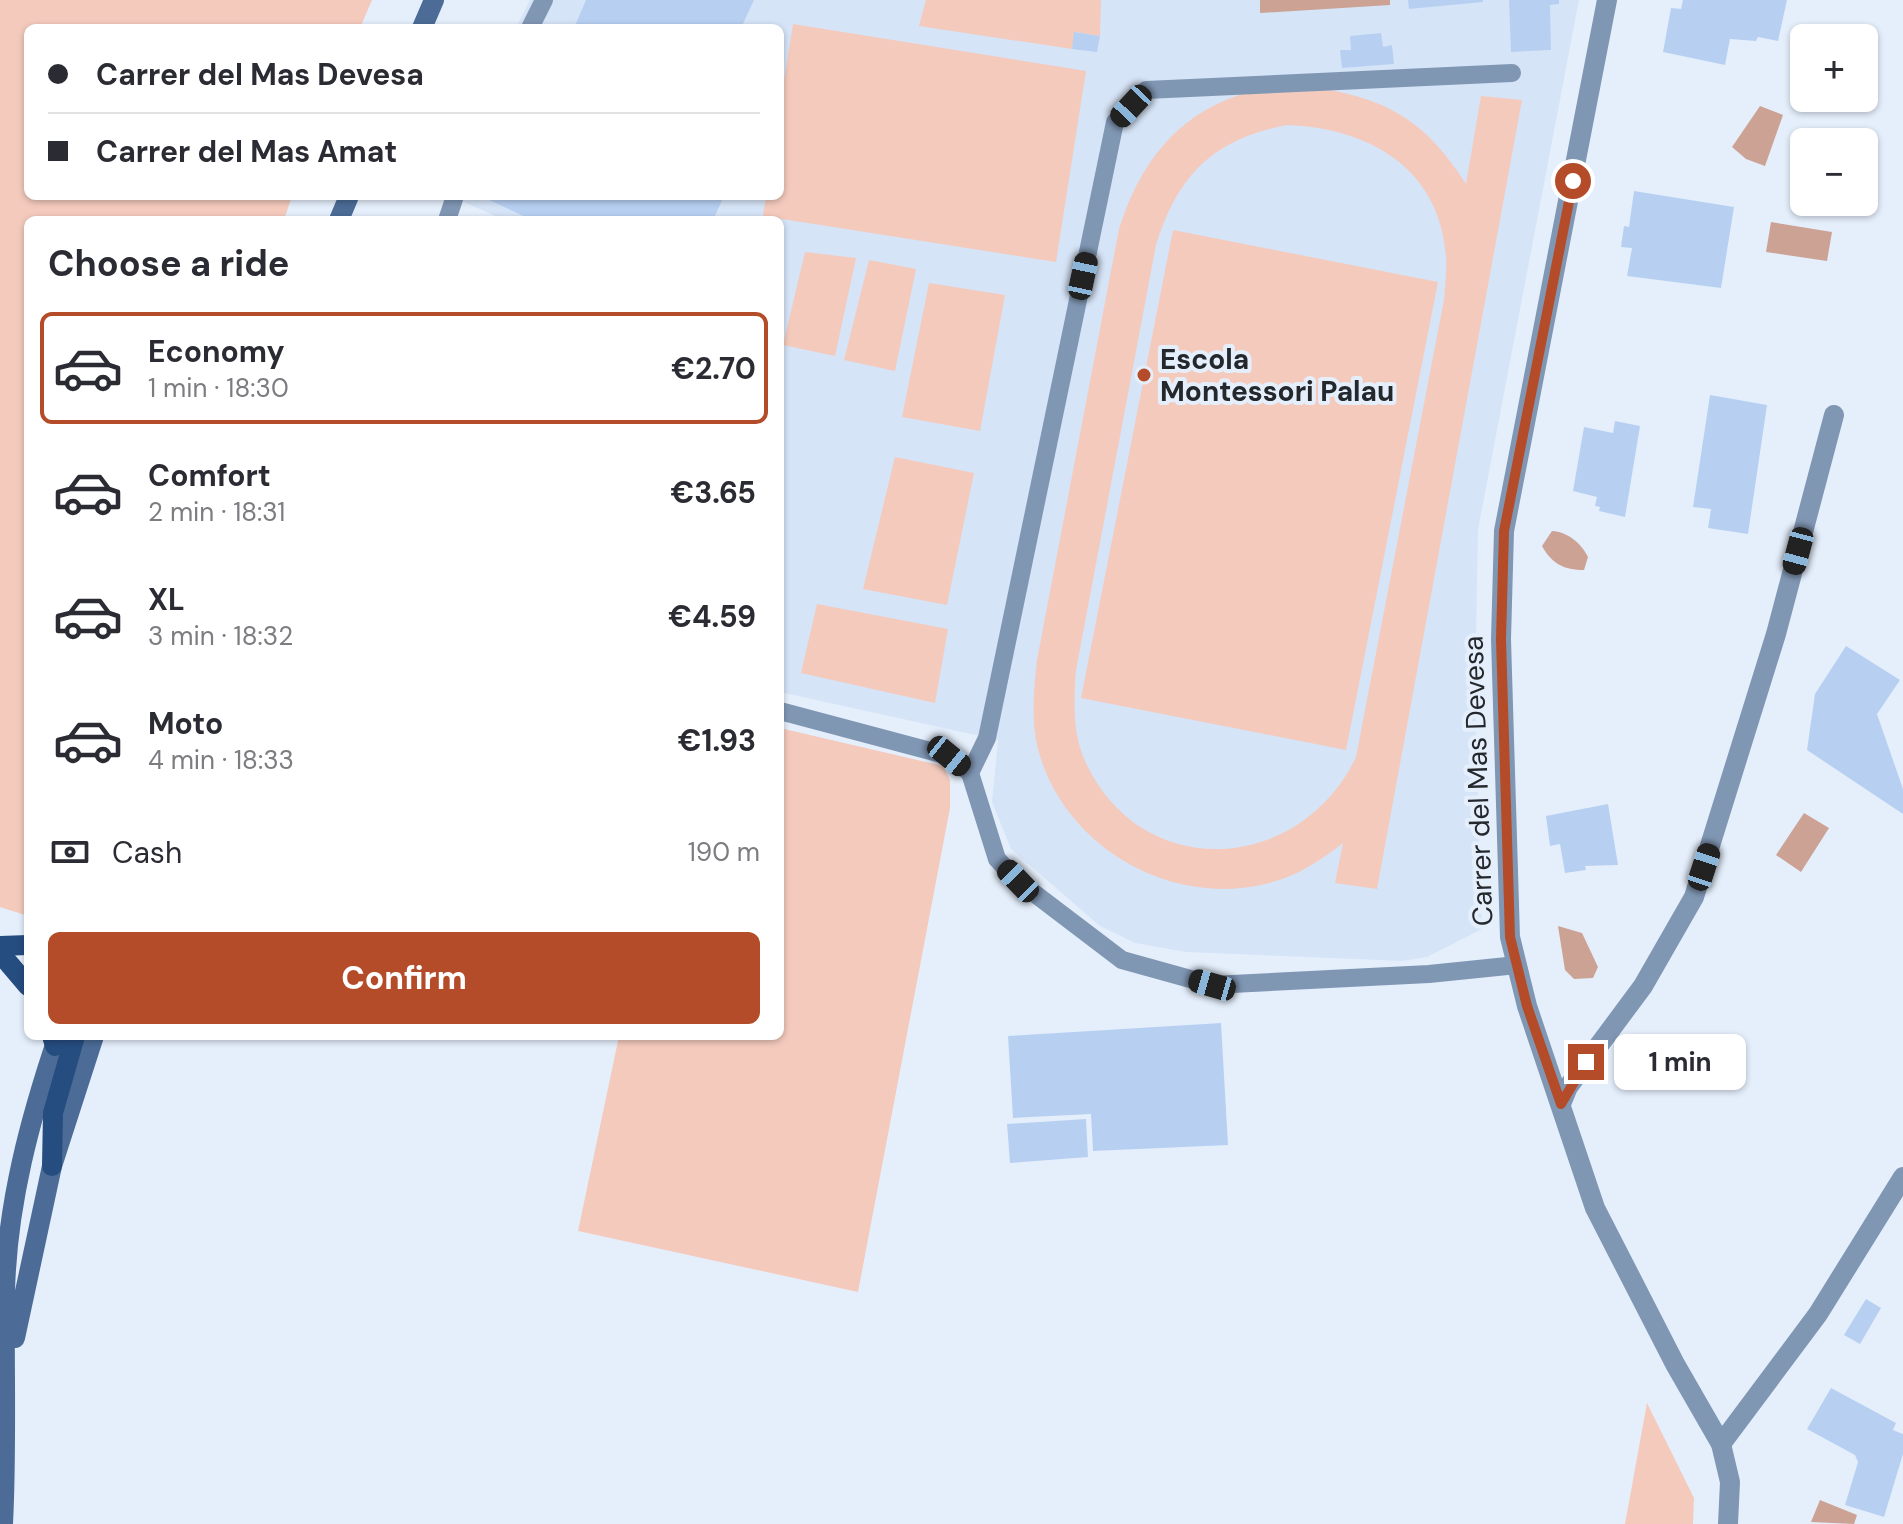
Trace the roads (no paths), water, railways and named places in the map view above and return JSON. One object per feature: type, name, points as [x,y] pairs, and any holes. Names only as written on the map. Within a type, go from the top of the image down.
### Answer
[{"type":"main road","points":[[0,946],[24,945]]},
{"type":"main road","points":[[0,953],[24,980]]},
{"type":"main road","points":[[52,1166],[53,1113],[74,1040]]},
{"type":"street","points":[[424,24],[434,0]]},
{"type":"street","name":"Carrer del Mas Devesa","points":[[1607,0],[1504,531],[1501,639],[1510,937],[1527,1006],[1595,1208],[1675,1364],[1721,1444],[1730,1482],[1728,1524]]},
{"type":"street","points":[[1561,1104],[1568,1087],[1643,986],[1694,897],[1776,634],[1834,415]]},
{"type":"street","points":[[3,1524],[8,1377],[5,1291],[15,1198],[28,1132],[55,1040]]},
{"type":"street","points":[[8,1377],[52,1166],[93,1040]]},
{"type":"street","points":[[1721,1444],[1818,1314],[1903,1177]]},
{"type":"lane","points":[[532,24],[544,0]]},
{"type":"lane","points":[[970,773],[987,738],[1115,122],[1146,90],[1512,73]]},
{"type":"lane","points":[[784,712],[949,756],[970,773],[997,859],[1018,881],[1122,960],[1212,985],[1429,974],[1517,965]]},
{"type":"place","name":"Escola Montessori Palau","points":[[1144,375]]}]
